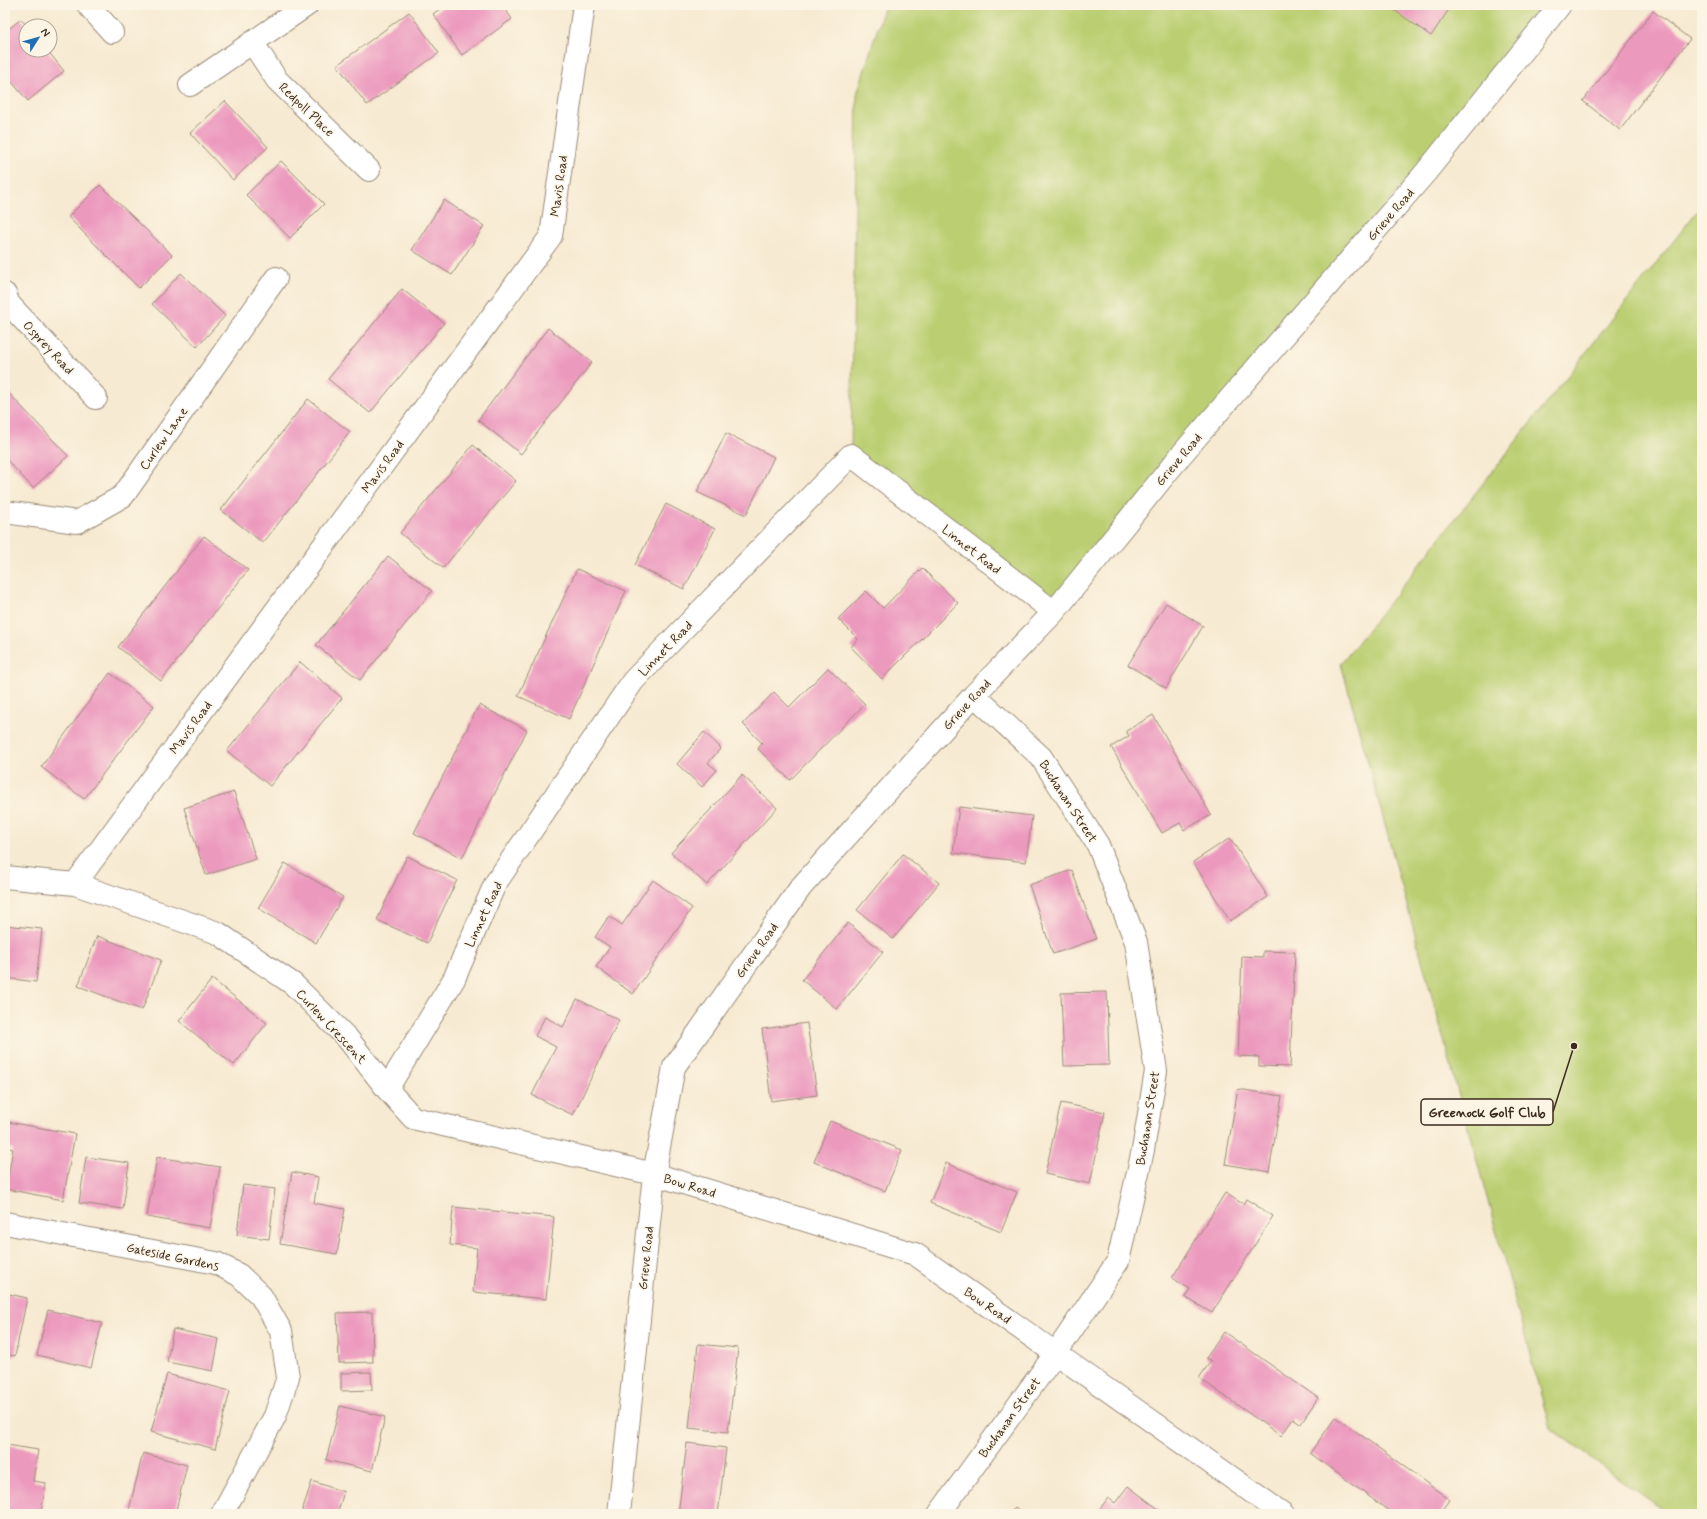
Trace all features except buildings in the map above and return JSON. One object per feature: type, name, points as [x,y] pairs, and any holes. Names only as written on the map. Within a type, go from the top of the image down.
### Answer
[{"type":"street","points":[[88,5],[112,32]]},
{"type":"street","points":[[190,85],[307,5]]},
{"type":"street","name":"Mavis Road","points":[[75,884],[551,236],[584,5]]},
{"type":"street","name":"Grieve Road","points":[[619,1514],[654,1174],[674,1067],[801,887],[974,695],[1054,612],[1181,455],[1426,172],[1560,5]]},
{"type":"street","name":"Redpoll Place","points":[[252,42],[277,80],[369,170]]},
{"type":"street","name":"Curlew Lane","points":[[5,512],[77,522],[123,496],[276,278]]},
{"type":"street","name":"Osprey Road","points":[[6,302],[96,398]]},
{"type":"street","name":"Linnet Road","points":[[387,1089],[454,979],[495,884],[633,681],[851,456],[1054,612]]},
{"type":"street","name":"Buchanan Street","points":[[939,1514],[1056,1353],[1118,1261],[1143,1150],[1156,1072],[1136,942],[1098,845],[1041,757],[974,695]]},
{"type":"street","name":"Curlew Crescent","points":[[5,877],[75,884],[218,933],[293,984],[348,1039],[387,1089],[413,1118],[654,1174]]},
{"type":"street","name":"Bow Road","points":[[654,1174],[915,1254],[1283,1514]]},
{"type":"street","name":"Gateside Gardens","points":[[5,1223],[216,1263],[239,1275],[261,1296],[281,1331],[288,1377],[275,1416],[222,1514]]},
{"type":"green space","points":[[885,5],[1550,5],[1054,612],[851,455],[857,94]]},
{"type":"green space","points":[[1702,205],[1702,1514],[1669,1514],[1550,1428],[1341,664]]},
{"type":"place","name":"Greenock Golf Club","points":[[1574,1046]]}]
